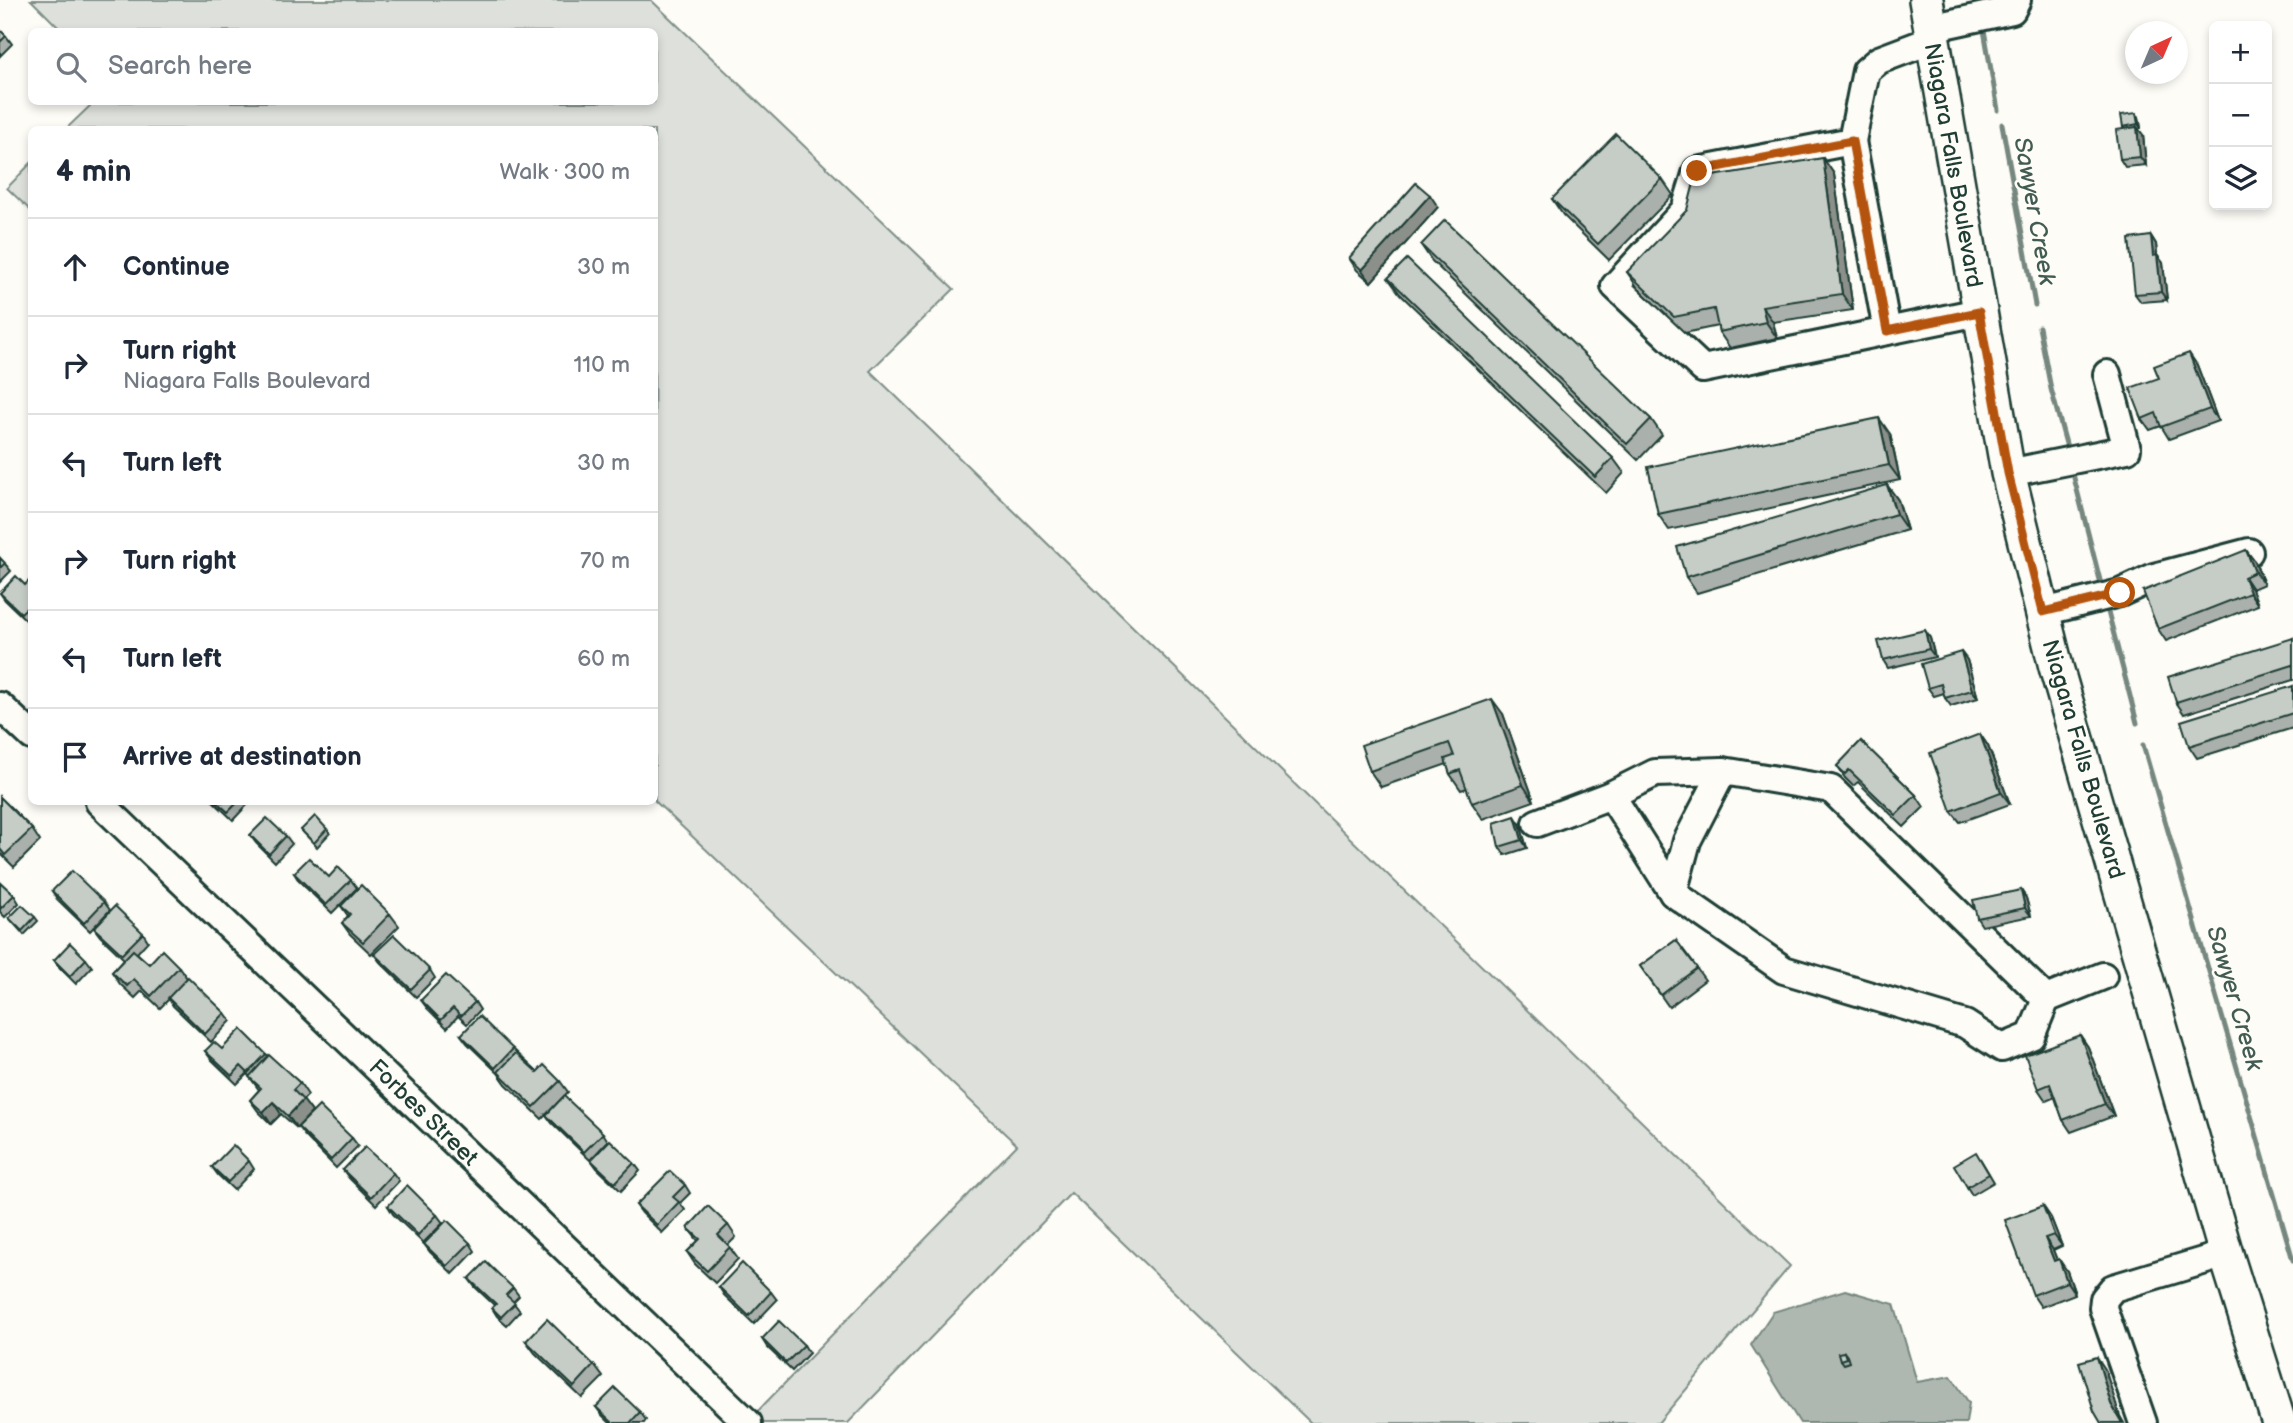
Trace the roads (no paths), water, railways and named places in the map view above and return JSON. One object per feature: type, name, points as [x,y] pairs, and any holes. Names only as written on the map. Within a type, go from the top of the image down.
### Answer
[{"type":"main road","name":"Niagara Falls Boulevard","points":[[1929,23],[2008,473],[2056,667],[2226,1254],[2279,1423]]},
{"type":"street","points":[[1887,331],[1852,141],[1866,71],[1929,23],[2012,10],[2017,0]]},
{"type":"street","points":[[1852,141],[1697,171],[1685,210],[1615,286],[1703,369],[1979,312]]},
{"type":"street","points":[[2008,473],[2127,449],[2107,373]]},
{"type":"street","points":[[2043,612],[2120,593],[2154,577],[2249,552]]},
{"type":"street","points":[[0,706],[28,732]]},
{"type":"street","points":[[1673,893],[1687,841],[1723,771]]},
{"type":"street","points":[[1537,823],[1611,795],[1655,773],[1723,771],[1831,789],[2046,999]]},
{"type":"street","points":[[1611,795],[1673,893],[1784,970],[1965,1024],[2002,1048],[2031,1036],[2046,999],[2103,976]]},
{"type":"street","name":"Forbes Street","points":[[102,805],[748,1423]]},
{"type":"street","points":[[2143,1423],[2103,1308],[2104,1299],[2113,1288],[2226,1254]]},
{"type":"waterway","name":"Sawyer Creek","points":[[1984,30],[1998,110]]},
{"type":"waterway","name":"Sawyer Creek","points":[[2002,124],[2035,305]]},
{"type":"waterway","name":"Sawyer Creek","points":[[2039,327],[2051,389],[2068,451]]},
{"type":"waterway","name":"Sawyer Creek","points":[[2073,474],[2102,588]]},
{"type":"waterway","name":"Sawyer Creek","points":[[2107,608],[2137,723]]},
{"type":"waterway","name":"Sawyer Creek","points":[[2143,745],[2293,1260]]}]
